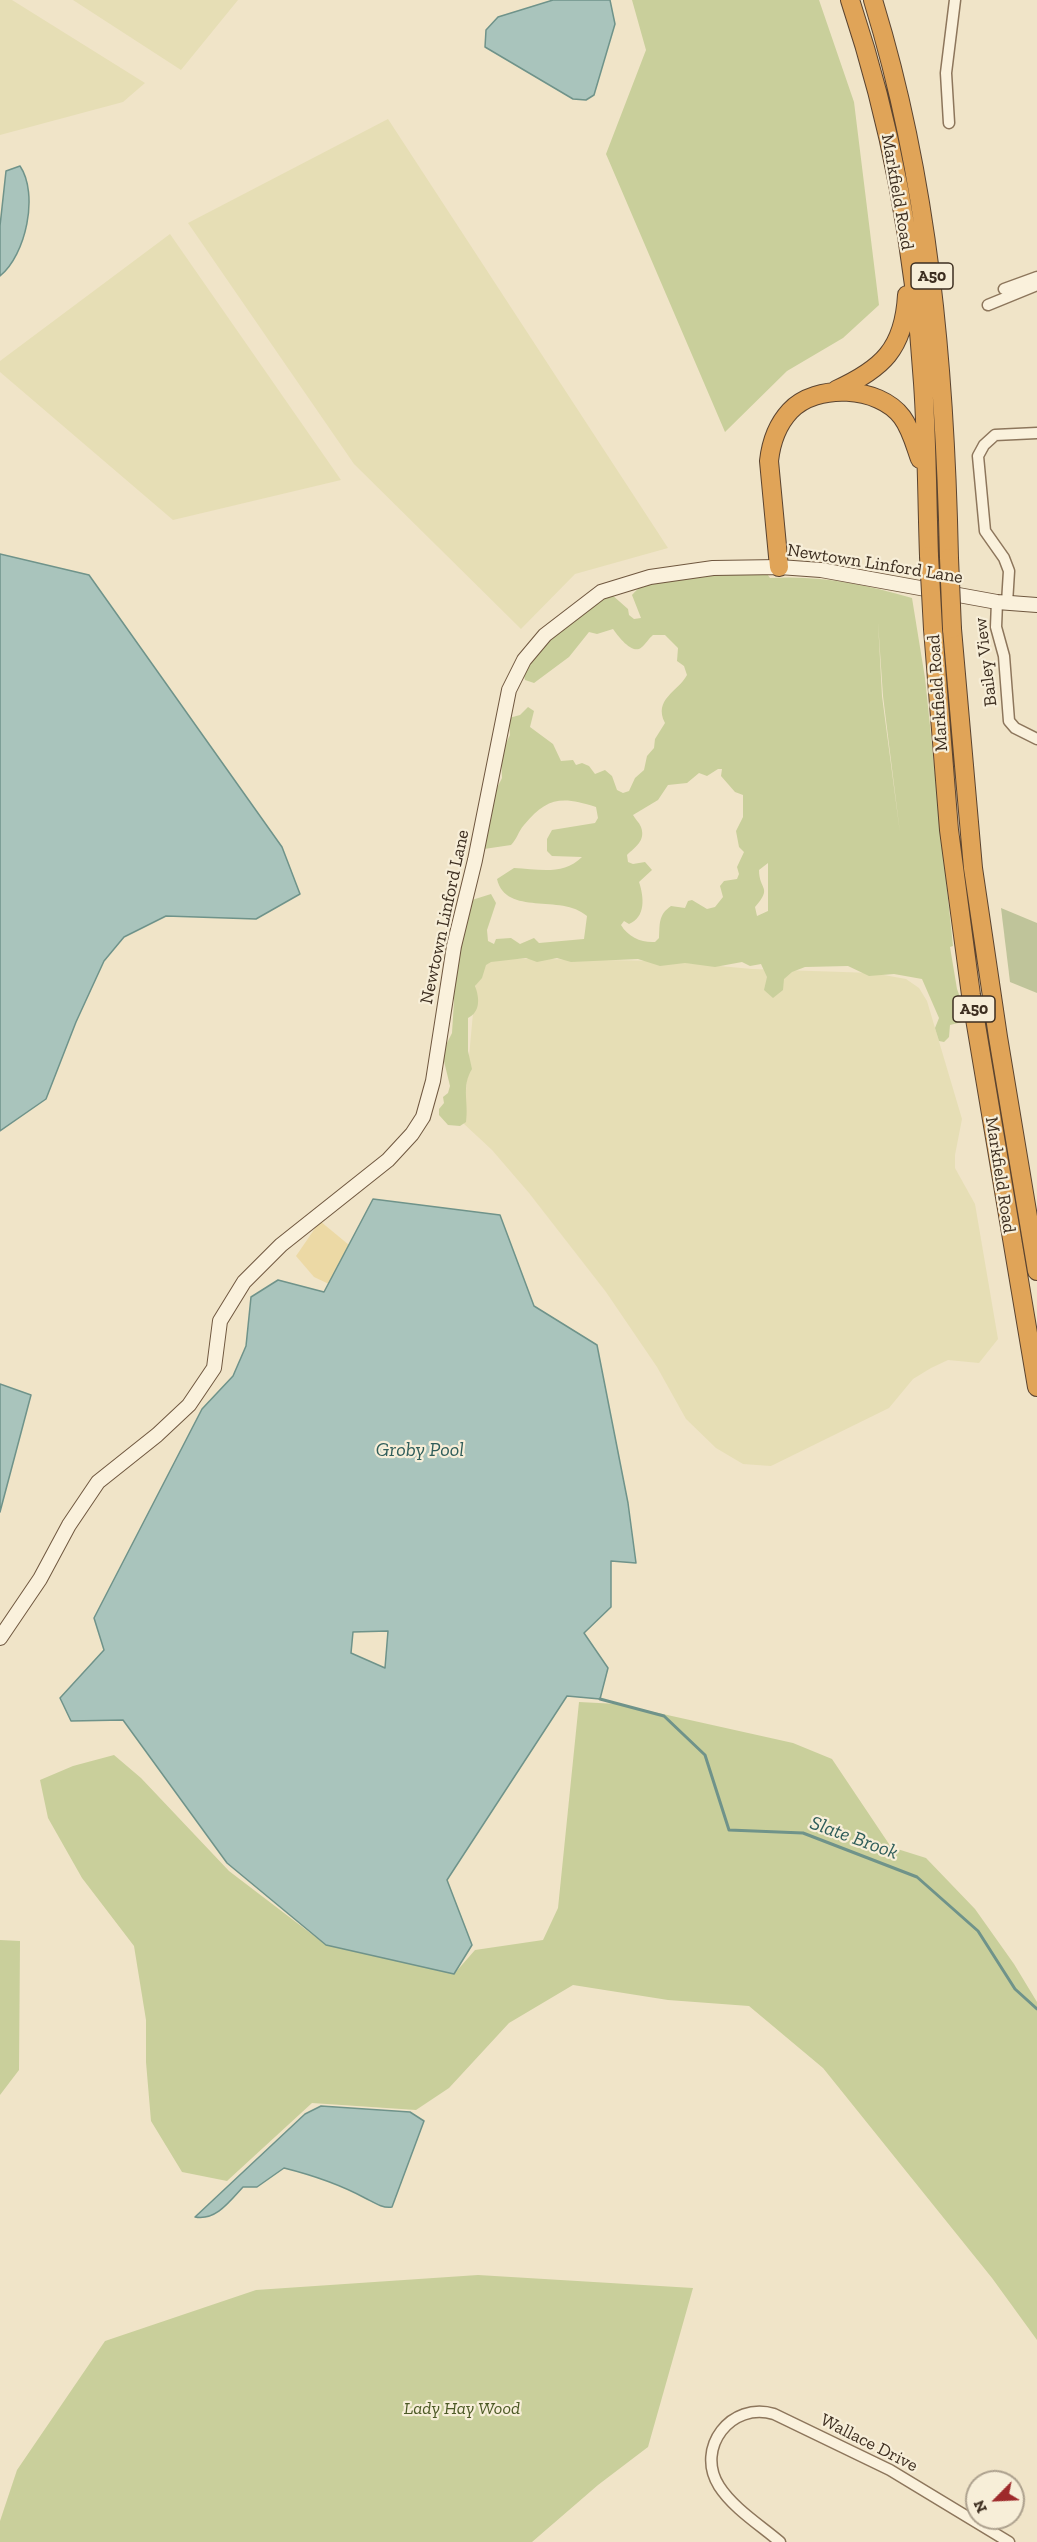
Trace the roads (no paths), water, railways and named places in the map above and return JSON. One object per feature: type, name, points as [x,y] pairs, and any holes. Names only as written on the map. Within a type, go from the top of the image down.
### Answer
[{"type":"highway","name":"Markfield Road","points":[[850,0],[895,168],[909,255],[923,384],[933,628],[949,830],[971,995],[1037,1387]]},
{"type":"highway","name":"Markfield Road","points":[[873,0],[912,151],[925,222],[941,371],[952,629],[973,868],[1037,1271]]},
{"type":"highway","points":[[779,567],[769,478],[771,447],[780,424],[791,410],[817,395],[831,392],[873,371],[895,345],[903,327],[909,255]]},
{"type":"highway","points":[[831,392],[875,398],[901,416],[913,437],[927,485]]},
{"type":"street","points":[[949,123],[946,73],[955,0]]},
{"type":"street","points":[[1004,290],[1037,277]]},
{"type":"street","points":[[988,305],[1037,285]]},
{"type":"street","points":[[1002,603],[1009,572],[1004,558],[985,531],[978,456],[984,445],[995,435],[1037,433]]},
{"type":"street","name":"Newtown Linford Lane","points":[[0,1638],[40,1579],[69,1525],[98,1482],[157,1435],[189,1405],[214,1368],[220,1321],[244,1282],[281,1245],[388,1160],[412,1134],[423,1117],[433,1081],[453,946],[475,860],[509,690],[524,660],[545,635],[601,592],[629,582],[713,567],[779,567],[832,572],[1002,603],[1037,605]]},
{"type":"street","name":"Bailey View","points":[[1002,603],[996,627],[1004,656],[1009,721],[1015,728],[1037,739]]},
{"type":"street","name":"Wallace Drive","points":[[780,2542],[729,2499],[718,2485],[712,2471],[716,2440],[727,2423],[736,2416],[762,2410],[774,2414],[890,2470],[1009,2542]]},
{"type":"water","points":[[553,0],[610,0],[615,24],[594,95],[586,100],[573,99],[485,47],[486,30],[498,17]]},
{"type":"water","points":[[20,166],[29,192],[27,224],[17,254],[0,276],[0,226],[6,171]]},
{"type":"water","points":[[0,554],[89,575],[282,847],[300,894],[256,919],[166,916],[124,937],[104,961],[76,1022],[46,1099],[0,1131]]},
{"type":"water","name":"Groby Pool","points":[[373,1199],[500,1215],[534,1306],[597,1345],[628,1503],[636,1563],[611,1561],[611,1607],[584,1633],[608,1668],[600,1699],[567,1696],[447,1880],[472,1945],[454,1974],[326,1945],[227,1863],[123,1720],[71,1721],[60,1698],[104,1650],[94,1618],[202,1409],[233,1376],[246,1346],[251,1297],[278,1280],[324,1292]],"holes":[[[388,1631],[385,1668],[351,1653],[353,1632]]]},
{"type":"water","points":[[0,1384],[31,1395],[0,1512]]},
{"type":"water","points":[[321,2106],[410,2112],[424,2121],[392,2207],[382,2206],[335,2184],[284,2168],[257,2187],[243,2187],[228,2204],[216,2213],[210,2216],[195,2217],[305,2114]]},
{"type":"waterway","name":"Slate Brook","points":[[600,1699],[664,1716],[705,1755],[729,1830],[803,1833],[917,1877],[978,1931],[1015,1989],[1037,2009]]},
{"type":"park label","name":"Lady Hay Wood","points":[[462,2409]]}]
